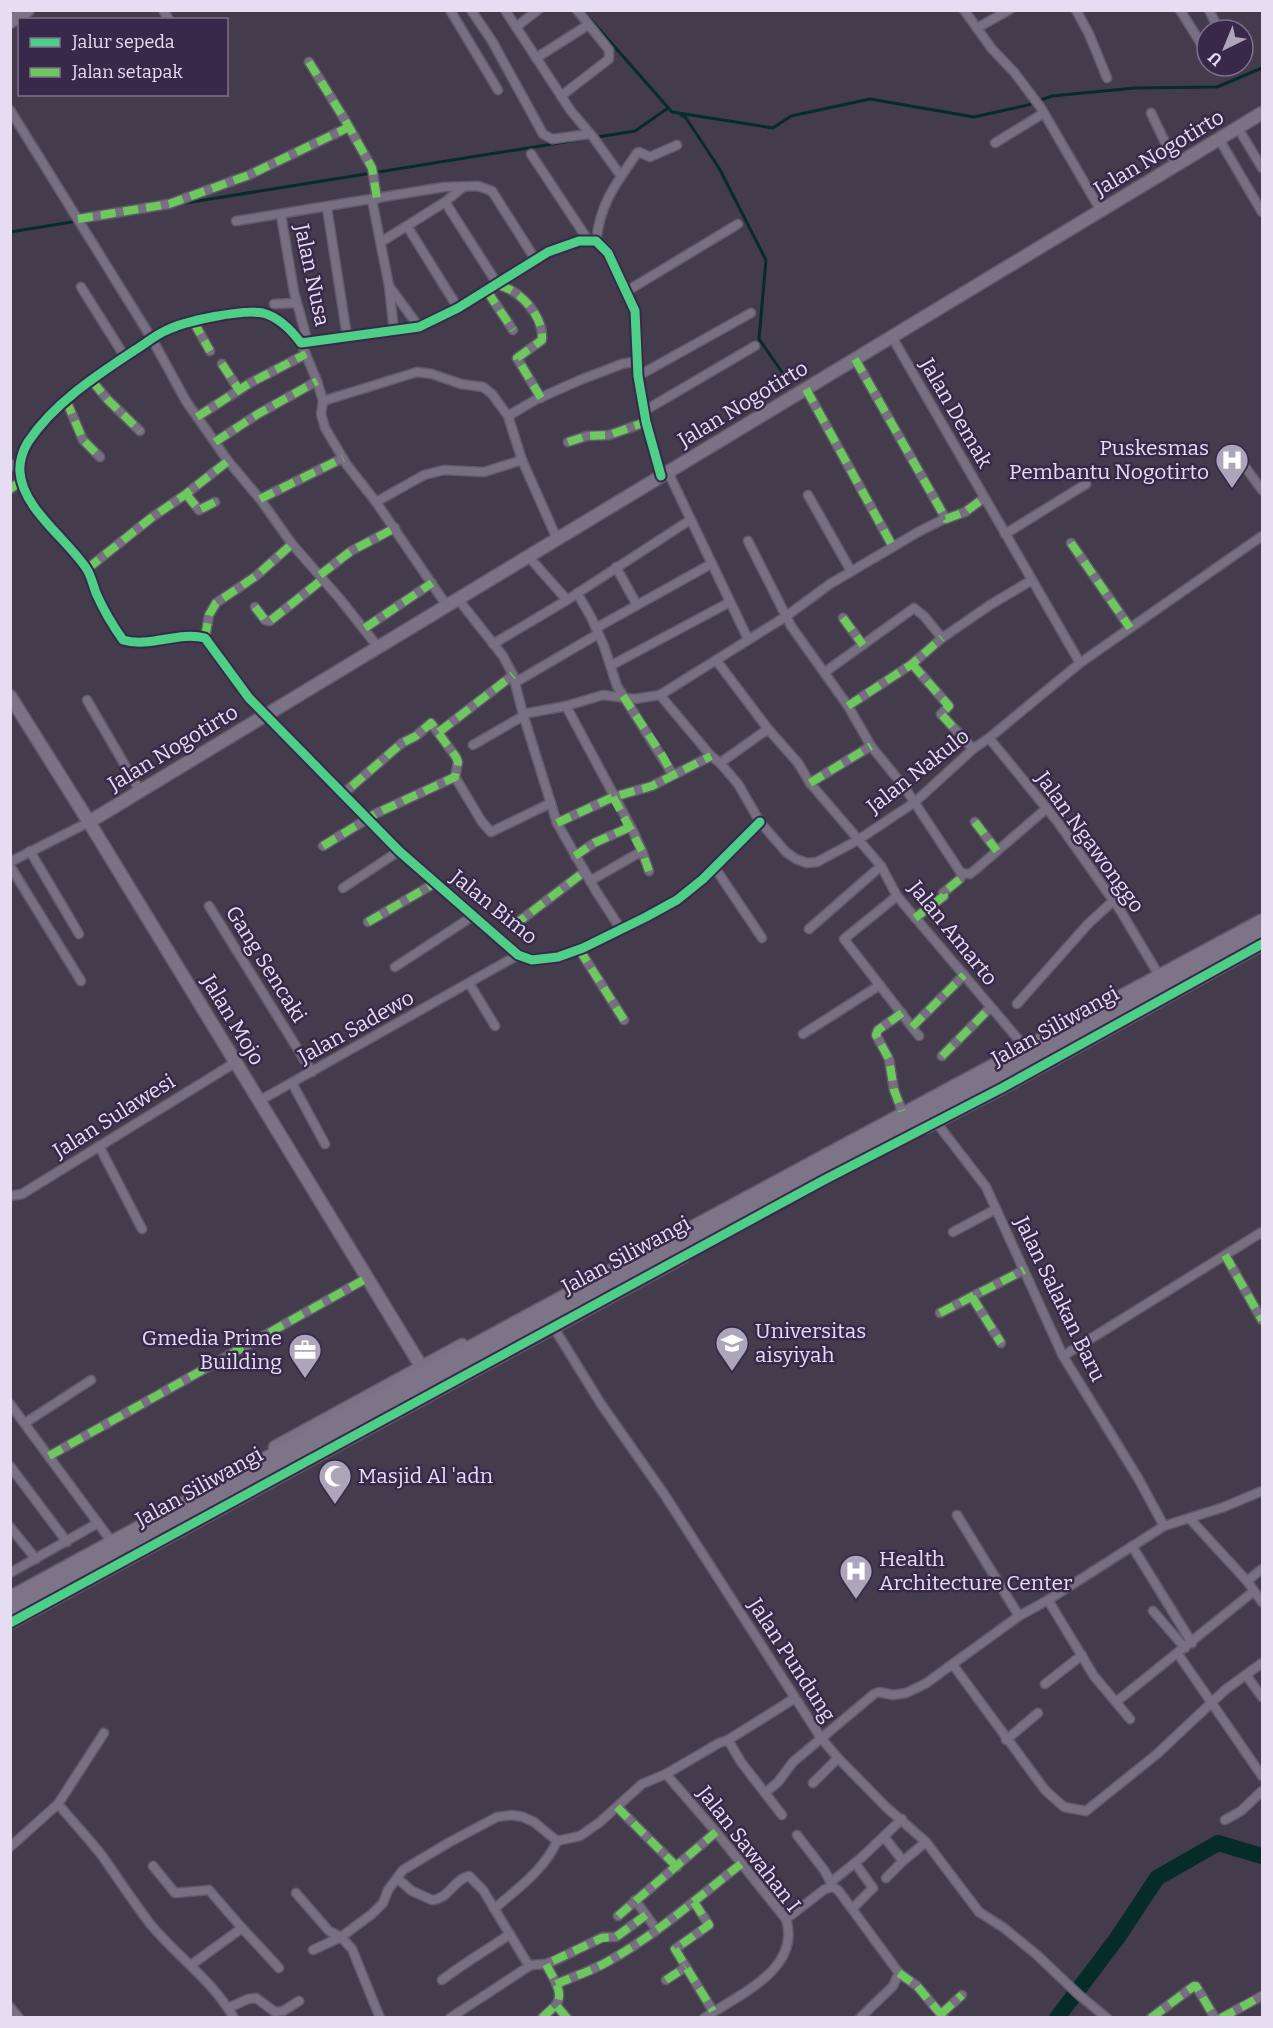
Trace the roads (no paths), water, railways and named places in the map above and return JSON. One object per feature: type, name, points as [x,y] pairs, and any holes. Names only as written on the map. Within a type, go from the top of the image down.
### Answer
[{"type":"highway","name":"Jalan Siliwangi","points":[[13,1601],[120,1559],[472,1366],[1000,1084],[1221,952],[1263,922]]},
{"type":"highway","name":"Jalan Siliwangi","points":[[13,1601],[93,1550],[495,1331],[1221,952],[1263,935]]},
{"type":"street","points":[[10,22],[28,10]]},
{"type":"street","points":[[450,10],[498,90]]},
{"type":"street","points":[[471,10],[492,41],[543,134],[552,139],[594,139]]},
{"type":"street","points":[[505,10],[561,96],[621,176]]},
{"type":"street","points":[[516,27],[538,10]]},
{"type":"street","points":[[561,96],[609,59],[610,55],[609,50],[577,10]]},
{"type":"street","points":[[964,10],[992,49],[1029,90],[1043,110],[1101,210]]},
{"type":"street","points":[[978,28],[1010,10]]},
{"type":"street","points":[[1076,10],[1089,34],[1107,78]]},
{"type":"street","points":[[1180,10],[1195,34]]},
{"type":"street","points":[[537,58],[588,25]]},
{"type":"street","points":[[309,62],[349,127],[372,171],[374,200],[389,286],[394,331]]},
{"type":"street","points":[[10,110],[152,339],[186,401],[228,461],[260,499],[292,544],[365,628],[378,647]]},
{"type":"street","points":[[995,143],[1043,110]]},
{"type":"street","points":[[1150,113],[1176,165]]},
{"type":"street","name":"Jalan Nogotirto","points":[[89,822],[1263,113]]},
{"type":"street","points":[[80,223],[169,204],[249,175],[349,127]]},
{"type":"street","points":[[1238,128],[1263,168]]},
{"type":"street","points":[[1219,139],[1263,212]]},
{"type":"street","points":[[592,240],[608,197],[638,152],[650,156],[677,145]]},
{"type":"street","points":[[531,154],[592,240],[608,254],[627,291],[637,321],[638,376],[646,422],[664,474],[690,520],[748,639]]},
{"type":"street","points":[[236,221],[327,208],[444,187],[478,186],[492,191],[535,259]]},
{"type":"street","points":[[381,242],[445,202],[463,187]]},
{"type":"street","points":[[445,202],[498,285],[509,287],[524,300],[539,319],[542,340],[517,358],[541,398]]},
{"type":"street","points":[[327,208],[346,336]]},
{"type":"street","name":"Jalan Nusa","points":[[281,215],[306,354],[323,401],[321,414],[325,428],[343,458],[447,606]]},
{"type":"street","points":[[627,291],[738,224]]},
{"type":"street","points":[[407,226],[458,308]]},
{"type":"street","points":[[292,544],[256,576],[216,603],[209,615],[205,638],[181,637],[146,642],[123,640],[101,602],[87,569],[32,504],[21,481],[22,456],[28,442],[66,400],[125,357],[176,326],[250,312],[262,313],[281,323],[305,343],[419,327],[498,285],[535,259],[579,241],[592,240]]},
{"type":"street","points":[[81,286],[125,357]]},
{"type":"street","points":[[389,286],[419,327]]},
{"type":"street","points":[[487,291],[513,330]]},
{"type":"street","points":[[274,304],[296,303]]},
{"type":"street","points":[[638,376],[751,314]]},
{"type":"street","points":[[193,321],[210,351]]},
{"type":"street","name":"Jalan Demak","points":[[892,337],[1080,663]]},
{"type":"street","points":[[644,411],[755,346]]},
{"type":"street","points":[[197,417],[239,390],[306,354]]},
{"type":"street","points":[[855,359],[946,519]]},
{"type":"street","points":[[508,416],[580,380],[638,360]]},
{"type":"street","points":[[222,364],[239,390]]},
{"type":"street","points":[[323,401],[417,372],[432,374],[461,384],[483,387],[492,394],[508,416],[522,460],[557,539]]},
{"type":"street","points":[[92,381],[140,431]]},
{"type":"street","points":[[215,442],[258,414],[317,381]]},
{"type":"street","points":[[806,389],[893,547]]},
{"type":"street","points":[[66,400],[83,440],[100,457]]},
{"type":"street","points":[[568,442],[587,436],[609,435],[646,422]]},
{"type":"street","points":[[260,499],[343,458]]},
{"type":"street","points":[[376,502],[424,475],[444,470],[484,472],[522,460]]},
{"type":"street","points":[[1240,460],[1263,490]]},
{"type":"street","points":[[87,569],[228,461]]},
{"type":"street","points":[[10,464],[20,468]]},
{"type":"street","points":[[10,489],[21,481]]},
{"type":"street","points":[[1005,534],[1086,484]]},
{"type":"street","points":[[186,494],[199,510],[215,502]]},
{"type":"street","points":[[808,495],[851,572]]},
{"type":"street","points":[[473,745],[523,715],[603,695],[634,699],[660,695],[785,617],[831,584],[918,532],[965,512],[984,498]]},
{"type":"street","points":[[494,644],[567,600],[690,520]]},
{"type":"street","points":[[255,607],[265,620],[270,621],[351,550],[394,528]]},
{"type":"street","name":"Jalan Nakulo","points":[[660,695],[711,756],[738,784],[760,822],[786,852],[807,863],[817,862],[858,840],[915,802],[973,749],[1080,663],[1263,536]]},
{"type":"street","points":[[748,541],[769,579],[785,617],[848,706],[871,746],[915,802],[958,869],[970,874],[1047,808]]},
{"type":"street","points":[[1071,543],[1130,628]]},
{"type":"street","points":[[528,556],[567,600]]},
{"type":"street","points":[[439,732],[514,678],[711,564]]},
{"type":"street","points":[[616,567],[637,605]]},
{"type":"street","points":[[848,706],[912,664],[942,638],[990,605],[1032,580]]},
{"type":"street","points":[[365,628],[432,583]]},
{"type":"street","points":[[577,593],[612,665],[614,680],[673,775]]},
{"type":"street","points":[[458,599],[494,644],[514,678],[523,715],[557,823],[584,872],[620,928]]},
{"type":"street","points":[[612,665],[730,602]]},
{"type":"street","points":[[825,672],[914,608],[942,638]]},
{"type":"street","points":[[843,618],[863,645]]},
{"type":"street","name":"Jalan Bimo","points":[[205,638],[249,698],[399,850],[518,955],[532,960],[558,957],[579,949],[677,900],[715,868],[760,822]]},
{"type":"street","name":"Jalan Amarto","points":[[716,660],[768,729],[798,763],[810,783],[881,866],[897,896],[1024,1046]]},
{"type":"street","points":[[912,664],[949,706],[941,714],[973,749]]},
{"type":"street","name":"Jalan Mojo","points":[[10,696],[421,1366]]},
{"type":"street","points":[[87,700],[140,791]]},
{"type":"street","points":[[566,706],[642,850],[649,871]]},
{"type":"street","points":[[344,793],[402,743],[416,736],[430,723],[456,757],[458,762],[455,777],[470,804],[491,832],[551,803]]},
{"type":"street","points":[[720,763],[768,729]]},
{"type":"street","name":"Jalan Ngawonggo","points":[[989,738],[1047,808],[1113,901],[1156,972]]},
{"type":"street","points":[[810,783],[871,746]]},
{"type":"street","points":[[557,823],[613,797],[652,786],[711,756]]},
{"type":"street","points":[[323,846],[369,818],[455,777]]},
{"type":"street","points":[[81,981],[10,864],[30,851],[89,822]]},
{"type":"street","points":[[975,822],[997,850]]},
{"type":"street","points":[[575,856],[594,843],[630,827]]},
{"type":"street","points":[[343,888],[399,850]]},
{"type":"street","points":[[590,881],[642,850]]},
{"type":"street","points":[[30,851],[79,934]]},
{"type":"street","points":[[809,929],[881,866]]},
{"type":"street","points":[[715,868],[762,938]]},
{"type":"street","points":[[513,926],[584,872]]},
{"type":"street","points":[[915,918],[944,896],[943,893],[960,879],[963,873]]},
{"type":"street","points":[[368,922],[435,883]]},
{"type":"street","points":[[897,896],[845,937],[849,947],[919,1036]]},
{"type":"street","points":[[1017,1004],[1088,924],[1113,901]]},
{"type":"street","name":"Gang Sencaki","points":[[208,906],[312,1072]]},
{"type":"street","points":[[1221,952],[1263,914]]},
{"type":"street","points":[[395,967],[473,916]]},
{"type":"street","points":[[93,1550],[109,1538],[421,1366],[495,1331],[770,1179],[1024,1046],[1156,972],[1221,952],[1263,944]]},
{"type":"street","points":[[579,949],[624,1020]]},
{"type":"street","name":"Jalan Sadewo","points":[[259,1101],[518,955]]},
{"type":"street","points":[[912,1028],[964,975]]},
{"type":"street","points":[[469,983],[495,1026]]},
{"type":"street","points":[[803,1034],[880,985]]},
{"type":"street","points":[[942,1056],[990,1008]]},
{"type":"street","points":[[902,1013],[878,1030],[876,1035],[890,1059],[894,1090],[902,1111]]},
{"type":"street","name":"Jalan Sulawesi","points":[[10,1196],[22,1194],[236,1062]]},
{"type":"street","points":[[291,1083],[325,1144]]},
{"type":"street","points":[[472,1366],[554,1328],[824,1180],[936,1122],[1000,1084]]},
{"type":"street","name":"Jalan Salakan Baru","points":[[936,1122],[986,1187],[1063,1356],[1138,1478],[1164,1526]]},
{"type":"street","points":[[99,1146],[142,1229]]},
{"type":"street","points":[[953,1232],[996,1209]]},
{"type":"street","points":[[1063,1356],[1263,1232]]},
{"type":"street","points":[[1225,1255],[1263,1320]]},
{"type":"street","points":[[940,1313],[1024,1270]]},
{"type":"street","points":[[49,1456],[367,1278]]},
{"type":"street","points":[[972,1297],[1001,1343]]},
{"type":"street","name":"Jalan Pundung","points":[[554,1328],[601,1404],[664,1494],[821,1738],[886,1807],[926,1842],[979,1912],[1004,1928],[1106,2016]]},
{"type":"street","points":[[25,1424],[91,1380]]},
{"type":"street","points":[[11,1406],[109,1538]]},
{"type":"street","points":[[10,1466],[67,1542]]},
{"type":"street","points":[[765,1794],[778,1782],[789,1766],[874,1694],[879,1692],[893,1695],[906,1693],[925,1684],[1019,1616],[1164,1526],[1190,1519],[1259,1492],[1263,1503]]},
{"type":"street","points":[[957,1515],[1019,1616]]},
{"type":"street","points":[[1190,1519],[1247,1581],[1262,1601]]},
{"type":"street","points":[[10,1573],[98,1522]]},
{"type":"street","points":[[10,1527],[36,1559]]},
{"type":"street","points":[[1132,1546],[1212,1701],[1263,1776]]},
{"type":"street","points":[[10,1623],[120,1559]]},
{"type":"street","points":[[1247,1581],[1263,1569]]},
{"type":"street","points":[[1116,1702],[1254,1591]]},
{"type":"street","points":[[1048,1600],[1095,1676],[1130,1719]]},
{"type":"street","points":[[1153,1611],[1185,1648]]},
{"type":"street","points":[[1045,1684],[1082,1655]]},
{"type":"street","points":[[952,1665],[1036,1780],[1057,1802],[1072,1809],[1086,1811],[1171,1742],[1212,1701],[1263,1663]]},
{"type":"street","points":[[1246,1675],[1263,1697]]},
{"type":"street","points":[[557,1841],[580,1836],[642,1784],[666,1774],[728,1740],[795,1698]]},
{"type":"street","points":[[1006,1740],[1038,1713]]},
{"type":"street","points":[[10,1847],[58,1804],[104,1732]]},
{"type":"street","points":[[728,1740],[782,1815]]},
{"type":"street","points":[[813,1783],[838,1758]]},
{"type":"street","name":"Jalan Sawahan I","points":[[666,1774],[786,1919],[789,1933],[788,1949],[784,1958],[759,1981],[704,2018]]},
{"type":"street","points":[[1225,1820],[1241,1811],[1263,1791]]},
{"type":"street","points":[[58,1804],[103,1858],[152,1925],[218,1992],[234,2018]]},
{"type":"street","points":[[617,1807],[677,1868]]},
{"type":"street","points":[[313,1950],[341,1936],[378,1908],[403,1870],[497,1817],[512,1815],[524,1817],[534,1822],[557,1841]]},
{"type":"street","points":[[786,1919],[832,1884],[902,1819]]},
{"type":"street","points":[[618,1916],[662,1877],[677,1868],[716,1832]]},
{"type":"street","points":[[797,1835],[899,1973],[917,1986],[942,2016],[962,1995]]},
{"type":"street","points":[[884,1837],[903,1861]]},
{"type":"street","points":[[494,1909],[552,1854],[557,1841]]},
{"type":"street","points":[[886,1878],[926,1842]]},
{"type":"street","points":[[852,1909],[873,1888],[855,1863]]},
{"type":"street","points":[[556,1984],[605,1964],[657,1930],[741,1864]]},
{"type":"street","points":[[153,1866],[175,1893],[209,1890],[279,1968]]},
{"type":"street","points":[[397,1878],[412,1891],[432,1900],[444,1897],[463,1878],[470,1876],[483,1890],[529,1966]]},
{"type":"street","points":[[296,1893],[329,1931],[341,1936],[352,1949],[380,2018]]},
{"type":"street","points":[[635,1900],[657,1930]]},
{"type":"street","points":[[694,1902],[709,1925],[675,1948],[713,2011]]},
{"type":"street","points":[[450,2018],[492,1989],[505,1984],[529,1966],[546,1964],[602,1938],[616,1937],[646,1915]]},
{"type":"street","points":[[191,1965],[242,1928]]},
{"type":"street","points":[[442,1980],[468,1960],[510,1934]]},
{"type":"street","points":[[542,2018],[556,2005],[560,1997],[546,1964]]},
{"type":"street","points":[[666,1980],[686,1967]]},
{"type":"street","points":[[860,2018],[893,1986],[899,1973]]},
{"type":"street","points":[[1151,2018],[1196,1986],[1215,2018]]},
{"type":"street","points":[[1221,2018],[1263,1996]]},
{"type":"street","points":[[228,2008],[256,1998],[275,2012],[284,2011],[299,2001]]},
{"type":"street","points":[[556,2005],[567,2018]]},
{"type":"street","points":[[10,2007],[19,2018]]},
{"type":"waterway","points":[[584,12],[672,112],[773,128],[791,116],[870,99],[974,117],[1028,105],[1052,96],[1134,88],[1217,87],[1262,68]]},
{"type":"waterway","points":[[597,137],[635,131],[668,108]]},
{"type":"waterway","points":[[681,115],[686,118],[719,168],[766,260],[759,339],[782,372]]},
{"type":"waterway","points":[[179,204],[590,138]]},
{"type":"waterway","points":[[10,232],[78,221]]},
{"type":"waterway","points":[[1057,2018],[1118,1937],[1157,1878],[1218,1843],[1262,1856]]},
{"type":"place","name":"Puskesmas Pembantu Nogotirto","points":[[1232,489]]},
{"type":"place","name":"Universitas aisyiyah","points":[[732,1372]]},
{"type":"place","name":"Gmedia Prime Building","points":[[305,1379]]},
{"type":"place","name":"Masjid Al 'adn","points":[[335,1505]]},
{"type":"place","name":"Health Architecture Center","points":[[856,1600]]}]
